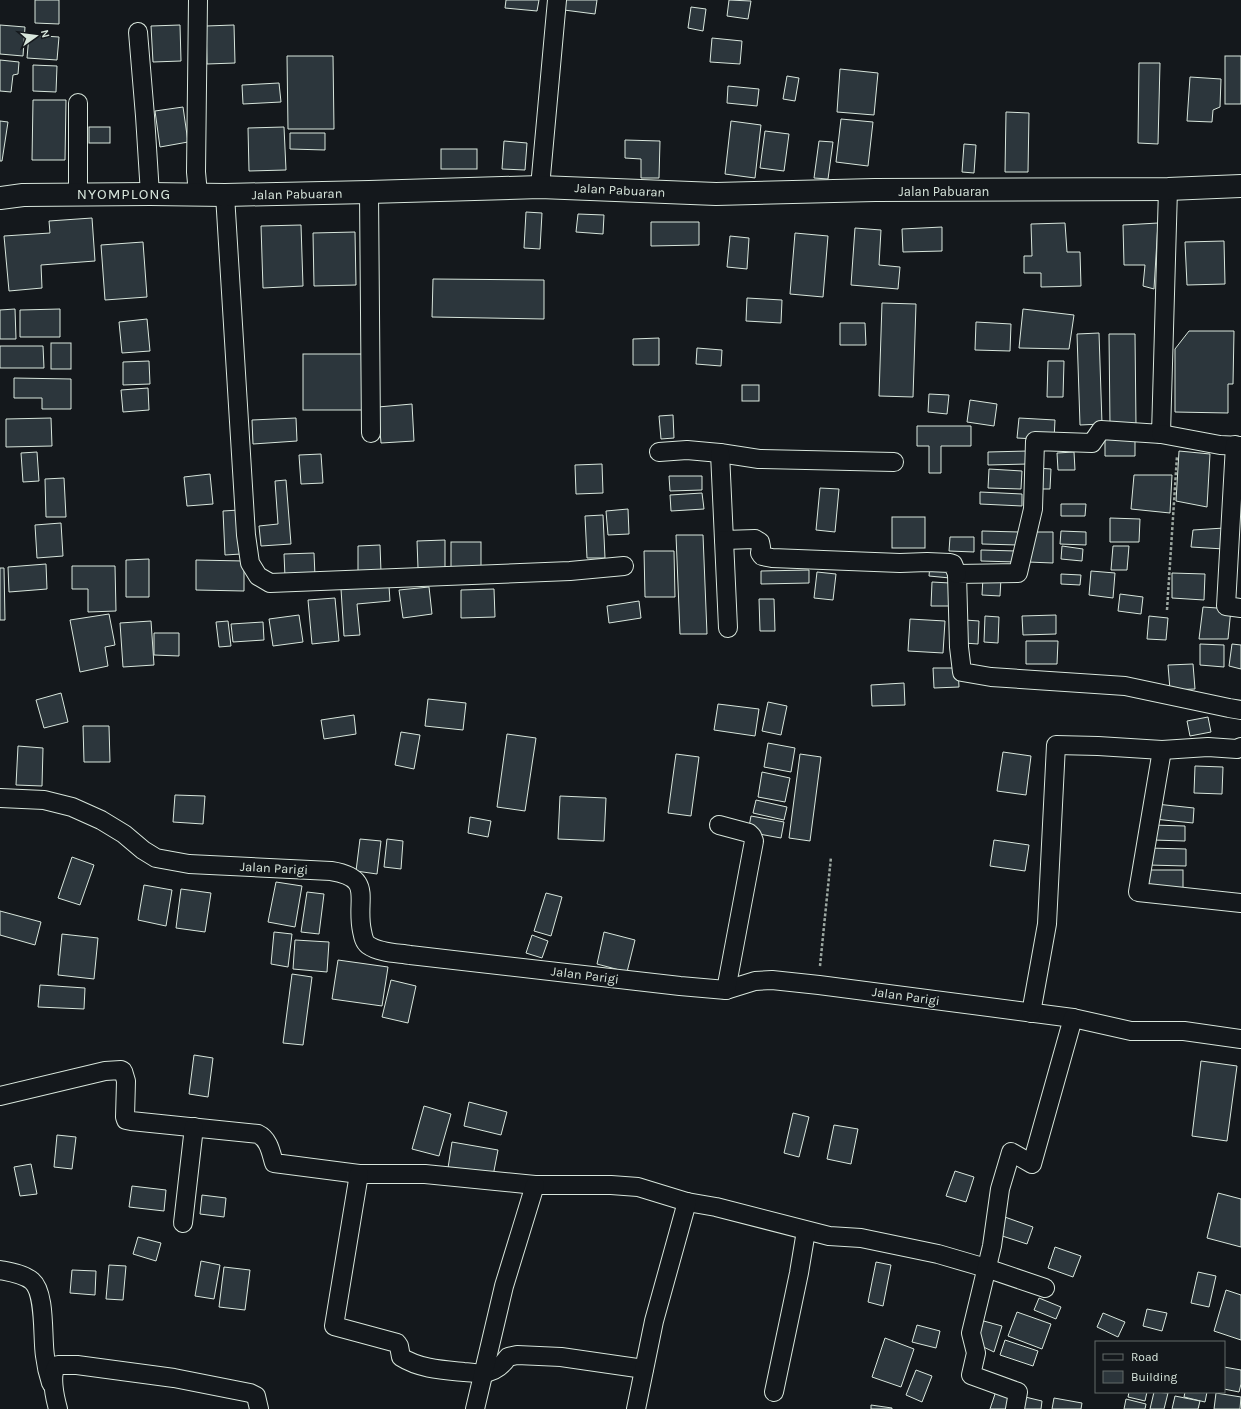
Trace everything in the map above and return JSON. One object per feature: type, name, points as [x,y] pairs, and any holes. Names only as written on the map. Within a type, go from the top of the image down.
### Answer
[{"type":"street","points":[[198,0],[196,172],[198,194]]},
{"type":"street","points":[[540,186],[557,0]]},
{"type":"street","points":[[138,32],[146,116],[150,194]]},
{"type":"street","points":[[78,103],[78,195]]},
{"type":"street","name":"Jalan Pabuaran","points":[[0,198],[24,195],[224,195],[540,186],[716,194],[875,190],[1168,189],[1241,186]]},
{"type":"street","points":[[1168,189],[1169,436]]},
{"type":"street","points":[[369,192],[371,432]]},
{"type":"street","points":[[224,195],[246,535],[250,563],[258,576],[270,583],[570,571],[624,566]]},
{"type":"street","points":[[957,574],[1018,573],[1033,509],[1035,441],[1092,443],[1101,430],[1169,436],[1238,446],[1226,606],[1241,608]]},
{"type":"street","points":[[659,452],[687,450],[759,459],[894,462]]},
{"type":"street","points":[[720,453],[728,628]]},
{"type":"street","points":[[724,540],[755,539],[760,542],[760,553],[762,556],[772,558],[953,564],[957,574],[959,647],[962,672],[991,677],[1125,686],[1241,710]]},
{"type":"street","points":[[1031,1013],[1047,924],[1056,745],[1162,750],[1208,747],[1237,749],[1241,747]]},
{"type":"street","points":[[1162,750],[1138,892],[1241,903]]},
{"type":"street","name":"Jalan Parigi","points":[[0,798],[44,800],[72,807],[101,820],[124,834],[143,850],[156,858],[169,861],[189,864],[344,873],[355,878],[360,886],[361,925],[364,938],[368,944],[378,949],[410,955],[726,990],[755,982],[772,980],[819,984],[1073,1018],[1131,1031],[1184,1031],[1241,1039]]},
{"type":"street","points":[[719,824],[749,833],[754,841],[726,990]]},
{"type":"street","points":[[1015,1409],[1018,1392],[971,1375],[976,1352],[970,1333],[992,1246],[1000,1189],[1011,1152],[1032,1164],[1073,1018]]},
{"type":"street","points":[[0,1096],[105,1071],[121,1070],[123,1071],[126,1081],[126,1120],[258,1134],[263,1136],[267,1142],[274,1163],[359,1174],[425,1174],[536,1185],[611,1185],[638,1187],[687,1202],[716,1207],[806,1231],[829,1236],[861,1238],[938,1254],[1045,1288]]},
{"type":"street","points":[[183,1223],[194,1127]]},
{"type":"street","points":[[359,1174],[334,1326],[397,1343],[401,1356],[411,1363],[437,1369],[483,1373],[499,1368],[504,1364],[508,1357],[517,1355],[561,1357],[644,1369]]},
{"type":"street","points":[[475,1409],[504,1286],[536,1185]]},
{"type":"street","points":[[636,1409],[654,1321],[687,1202]]},
{"type":"street","points":[[774,1392],[799,1273],[806,1231]]},
{"type":"street","points":[[0,1270],[18,1274],[32,1281],[38,1292],[42,1308],[45,1356],[48,1374],[58,1409]]},
{"type":"street","points":[[53,1389],[53,1372],[56,1367],[58,1365],[77,1365],[174,1378],[250,1392],[256,1396],[259,1409]]},
{"type":"path","points":[[1167,610],[1169,436]]},
{"type":"path","points":[[819,984],[831,857]]},
{"type":"building","points":[[35,0],[59,0],[59,24],[35,23]]},
{"type":"building","points":[[506,0],[539,0],[537,11],[505,8]]},
{"type":"building","points":[[566,0],[597,0],[595,14],[564,10]]},
{"type":"building","points":[[729,0],[751,1],[748,19],[727,16]]},
{"type":"building","points":[[691,7],[706,9],[703,31],[688,28]]},
{"type":"building","points":[[0,25],[25,27],[23,56],[0,54]]},
{"type":"building","points":[[180,25],[181,61],[153,62],[151,26]]},
{"type":"building","points":[[234,25],[235,63],[207,64],[206,26]]},
{"type":"building","points":[[29,35],[59,37],[57,60],[27,58]]},
{"type":"building","points":[[712,38],[742,41],[740,64],[710,62]]},
{"type":"building","points":[[287,56],[333,56],[334,129],[288,129]]},
{"type":"building","points":[[1225,56],[1241,56],[1241,104],[1225,104]]},
{"type":"building","points":[[0,60],[19,62],[18,74],[13,75],[11,92],[0,91]]},
{"type":"building","points":[[1139,63],[1160,63],[1158,144],[1138,143]]},
{"type":"building","points":[[33,65],[57,66],[56,92],[33,91]]},
{"type":"building","points":[[840,69],[878,73],[874,115],[837,112]]},
{"type":"building","points":[[787,76],[799,78],[795,101],[783,99]]},
{"type":"building","points":[[1190,77],[1221,79],[1220,107],[1213,110],[1212,122],[1187,121]]},
{"type":"building","points":[[279,83],[281,102],[243,104],[242,85]]},
{"type":"building","points":[[728,86],[759,89],[757,106],[727,103]]},
{"type":"building","points":[[33,100],[66,100],[65,160],[32,160]]},
{"type":"building","points":[[183,107],[188,142],[160,147],[155,111]]},
{"type":"building","points":[[1006,112],[1029,113],[1028,172],[1005,172]]},
{"type":"building","points":[[841,119],[873,122],[868,166],[836,162]]},
{"type":"building","points":[[0,121],[8,122],[2,161],[0,161]]},
{"type":"building","points":[[731,121],[761,125],[755,178],[725,174]]},
{"type":"building","points":[[89,127],[110,127],[110,143],[89,143]]},
{"type":"building","points":[[284,127],[286,170],[249,171],[248,128]]},
{"type":"building","points":[[765,131],[789,134],[784,171],[760,168]]},
{"type":"building","points":[[290,133],[325,133],[325,150],[290,149]]},
{"type":"building","points":[[625,140],[660,141],[659,178],[641,178],[641,159],[625,158]]},
{"type":"building","points":[[504,141],[527,143],[525,170],[502,169]]},
{"type":"building","points":[[819,141],[833,142],[828,179],[814,178]]},
{"type":"building","points":[[964,144],[976,145],[974,173],[962,172]]},
{"type":"building","points":[[441,149],[477,149],[477,169],[441,169]]},
{"type":"building","points":[[526,212],[542,213],[540,249],[524,248]]},
{"type":"building","points":[[578,214],[604,215],[603,234],[576,232]]},
{"type":"building","points":[[92,218],[95,261],[41,265],[42,288],[9,291],[4,236],[50,233],[49,221]]},
{"type":"building","points":[[651,222],[699,222],[699,245],[651,246]]},
{"type":"building","points":[[1065,223],[1067,252],[1080,252],[1081,286],[1041,287],[1041,273],[1024,273],[1024,256],[1032,256],[1031,224]]},
{"type":"building","points":[[1158,223],[1154,289],[1143,286],[1145,265],[1124,265],[1123,225]]},
{"type":"building","points":[[301,225],[303,286],[263,288],[261,226]]},
{"type":"building","points":[[942,227],[942,251],[903,252],[902,229]]},
{"type":"building","points":[[855,228],[881,230],[879,265],[900,267],[898,289],[851,285]]},
{"type":"building","points":[[355,232],[356,285],[314,286],[313,233]]},
{"type":"building","points":[[795,233],[828,236],[823,297],[790,294]]},
{"type":"building","points":[[730,236],[749,238],[747,269],[727,267]]},
{"type":"building","points":[[1224,241],[1225,284],[1187,285],[1185,242]]},
{"type":"building","points":[[143,242],[147,297],[105,300],[101,245]]},
{"type":"building","points":[[433,279],[544,280],[544,319],[432,317]]},
{"type":"building","points":[[747,298],[782,300],[781,323],[746,321]]},
{"type":"building","points":[[882,303],[916,304],[913,397],[879,396]]},
{"type":"building","points":[[15,309],[16,339],[0,339],[0,310]]},
{"type":"building","points":[[60,309],[60,337],[20,337],[20,310]]},
{"type":"building","points":[[1023,309],[1074,315],[1069,349],[1019,348]]},
{"type":"building","points":[[147,319],[150,351],[122,353],[119,322]]},
{"type":"building","points":[[976,322],[1011,324],[1010,351],[975,350]]},
{"type":"building","points":[[840,323],[865,323],[866,345],[840,345]]},
{"type":"building","points":[[1189,331],[1234,331],[1233,384],[1228,384],[1228,413],[1175,412],[1175,349]]},
{"type":"building","points":[[1099,333],[1102,424],[1080,425],[1077,334]]},
{"type":"building","points":[[1109,334],[1135,334],[1136,426],[1110,426]]},
{"type":"building","points":[[659,338],[659,365],[633,365],[633,339]]},
{"type":"building","points":[[51,343],[71,343],[71,369],[51,369]]},
{"type":"building","points":[[0,346],[43,346],[44,368],[0,368]]},
{"type":"building","points":[[697,348],[722,350],[721,366],[696,364]]},
{"type":"building","points":[[303,354],[364,354],[364,410],[303,410]]},
{"type":"building","points":[[149,361],[150,384],[123,385],[123,362]]},
{"type":"building","points":[[1048,361],[1064,361],[1063,397],[1047,397]]},
{"type":"building","points":[[14,378],[71,379],[71,409],[42,409],[42,398],[14,398]]},
{"type":"building","points":[[742,385],[759,385],[759,401],[742,401]]},
{"type":"building","points":[[148,388],[149,410],[123,412],[121,390]]},
{"type":"building","points":[[929,394],[949,395],[947,414],[928,412]]},
{"type":"building","points":[[970,400],[997,404],[994,426],[967,422]]},
{"type":"building","points":[[412,404],[414,441],[381,443],[378,407]]},
{"type":"building","points":[[673,415],[674,438],[661,439],[659,416]]},
{"type":"building","points":[[51,418],[52,446],[6,447],[6,419]]},
{"type":"building","points":[[296,418],[297,441],[253,444],[252,420]]},
{"type":"building","points":[[1019,418],[1055,420],[1054,440],[1017,438]]},
{"type":"building","points":[[917,426],[971,426],[971,446],[941,446],[941,473],[929,473],[929,446],[917,446]]},
{"type":"building","points":[[1105,435],[1135,436],[1135,456],[1105,456]]},
{"type":"building","points":[[1028,451],[1028,464],[988,465],[988,452]]},
{"type":"building","points":[[1179,451],[1210,454],[1207,507],[1176,501]]},
{"type":"building","points":[[37,452],[39,481],[23,482],[21,453]]},
{"type":"building","points":[[1074,452],[1075,470],[1058,470],[1057,453]]},
{"type":"building","points":[[321,454],[323,483],[301,484],[299,455]]},
{"type":"building","points":[[602,464],[603,493],[576,494],[575,465]]},
{"type":"building","points":[[1036,468],[1051,469],[1050,489],[1035,489]]},
{"type":"building","points":[[989,469],[1022,471],[1021,489],[988,488]]},
{"type":"building","points":[[210,474],[213,504],[187,506],[184,477]]},
{"type":"building","points":[[1134,475],[1172,475],[1170,513],[1131,509]]},
{"type":"building","points":[[669,476],[702,476],[702,490],[670,491]]},
{"type":"building","points":[[64,478],[66,517],[46,517],[45,479]]},
{"type":"building","points":[[286,480],[291,544],[261,546],[259,526],[278,524],[275,481]]},
{"type":"building","points":[[820,488],[839,489],[835,532],[816,530]]},
{"type":"building","points":[[980,492],[1022,494],[1022,506],[980,504]]},
{"type":"building","points":[[702,493],[704,509],[671,511],[670,495]]},
{"type":"building","points":[[1061,504],[1086,504],[1085,516],[1061,516]]},
{"type":"building","points":[[628,509],[629,534],[608,535],[606,511]]},
{"type":"building","points":[[239,510],[241,554],[225,555],[223,511]]},
{"type":"building","points":[[603,515],[605,558],[587,558],[585,516]]},
{"type":"building","points":[[892,517],[925,517],[925,548],[892,548]]},
{"type":"building","points":[[1110,518],[1140,519],[1139,542],[1110,542]]},
{"type":"building","points":[[61,523],[63,556],[37,558],[35,525]]},
{"type":"building","points":[[1224,528],[1224,549],[1191,547],[1193,530]]},
{"type":"building","points":[[982,531],[1019,532],[1018,545],[982,544]]},
{"type":"building","points":[[1061,531],[1086,532],[1086,545],[1060,544]]},
{"type":"building","points":[[1028,532],[1053,532],[1053,563],[1028,562]]},
{"type":"building","points":[[676,535],[703,535],[707,634],[680,634]]},
{"type":"building","points":[[950,537],[974,537],[974,552],[949,551]]},
{"type":"building","points":[[445,540],[445,568],[418,568],[417,541]]},
{"type":"building","points":[[451,542],[481,542],[481,567],[451,567]]},
{"type":"building","points":[[380,545],[381,572],[358,573],[358,546]]},
{"type":"building","points":[[1062,546],[1083,549],[1082,561],[1061,559]]},
{"type":"building","points":[[1113,546],[1129,546],[1127,570],[1111,570]]},
{"type":"building","points":[[981,550],[1016,551],[1016,562],[981,561]]},
{"type":"building","points":[[644,551],[674,551],[675,597],[645,597]]},
{"type":"building","points":[[314,553],[315,576],[285,577],[284,554]]},
{"type":"building","points":[[149,559],[149,597],[126,597],[126,560]]},
{"type":"building","points":[[196,560],[244,561],[244,591],[196,590]]},
{"type":"building","points":[[46,564],[47,589],[9,592],[8,567]]},
{"type":"building","points":[[930,565],[951,567],[950,578],[929,576]]},
{"type":"building","points":[[72,566],[115,566],[116,611],[88,612],[88,589],[72,589]]},
{"type":"building","points":[[0,568],[4,568],[5,620],[0,620]]},
{"type":"building","points":[[809,570],[809,583],[761,584],[761,571]]},
{"type":"building","points":[[1091,571],[1115,573],[1113,598],[1089,595]]},
{"type":"building","points":[[817,572],[836,574],[833,600],[814,598]]},
{"type":"building","points":[[1172,573],[1205,574],[1204,600],[1172,598]]},
{"type":"building","points":[[1061,574],[1081,575],[1080,585],[1061,584]]},
{"type":"building","points":[[983,577],[1001,578],[1000,596],[982,595]]},
{"type":"building","points":[[932,582],[950,583],[949,606],[931,606]]},
{"type":"building","points":[[389,586],[390,601],[357,604],[360,635],[344,636],[341,589]]},
{"type":"building","points":[[429,587],[432,614],[403,618],[399,590]]},
{"type":"building","points":[[494,589],[495,617],[461,618],[461,590]]},
{"type":"building","points":[[1120,594],[1143,597],[1141,614],[1118,611]]},
{"type":"building","points":[[335,598],[339,641],[312,644],[308,600]]},
{"type":"building","points":[[759,599],[774,599],[775,631],[760,631]]},
{"type":"building","points":[[639,601],[641,618],[609,623],[607,606]]},
{"type":"building","points":[[1203,607],[1231,609],[1228,639],[1199,639]]},
{"type":"building","points":[[109,614],[115,645],[105,647],[108,666],[80,672],[70,620]]},
{"type":"building","points":[[299,615],[303,642],[273,646],[269,619]]},
{"type":"building","points":[[1056,615],[1056,634],[1023,635],[1022,616]]},
{"type":"building","points":[[985,616],[999,617],[998,643],[984,642]]},
{"type":"building","points":[[1149,616],[1168,618],[1166,640],[1147,639]]},
{"type":"building","points":[[910,619],[945,621],[943,653],[908,651]]},
{"type":"building","points":[[965,620],[979,621],[978,644],[964,643]]},
{"type":"building","points":[[151,621],[154,665],[123,667],[120,623]]},
{"type":"building","points":[[228,621],[231,646],[219,647],[216,622]]},
{"type":"building","points":[[263,622],[264,640],[233,642],[231,624]]},
{"type":"building","points":[[154,633],[179,633],[179,656],[154,655]]},
{"type":"building","points":[[1026,641],[1058,641],[1057,664],[1026,664]]},
{"type":"building","points":[[1200,644],[1224,645],[1224,667],[1200,665]]},
{"type":"building","points":[[1232,644],[1241,645],[1241,669],[1229,666]]},
{"type":"building","points":[[1193,664],[1195,689],[1170,690],[1168,665]]},
{"type":"building","points":[[933,668],[958,668],[959,687],[934,688]]},
{"type":"building","points":[[904,683],[905,705],[872,706],[871,685]]},
{"type":"building","points":[[61,693],[68,722],[44,728],[36,700]]},
{"type":"building","points":[[428,699],[466,703],[463,730],[425,726]]},
{"type":"building","points":[[768,702],[787,706],[781,735],[762,731]]},
{"type":"building","points":[[718,704],[759,709],[755,736],[714,730]]},
{"type":"building","points":[[354,715],[356,734],[324,739],[321,720]]},
{"type":"building","points":[[1208,717],[1211,732],[1190,736],[1187,721]]},
{"type":"building","points":[[83,726],[109,726],[110,762],[84,762]]},
{"type":"building","points":[[401,732],[420,735],[414,769],[395,765]]},
{"type":"building","points":[[507,734],[536,738],[525,811],[497,807]]},
{"type":"building","points":[[768,743],[795,748],[791,772],[764,767]]},
{"type":"building","points":[[18,746],[43,748],[42,786],[16,785]]},
{"type":"building","points":[[1003,752],[1031,756],[1026,795],[997,791]]},
{"type":"building","points":[[676,754],[699,757],[691,816],[668,813]]},
{"type":"building","points":[[800,754],[821,757],[810,841],[789,838]]},
{"type":"building","points":[[1195,766],[1223,767],[1222,794],[1194,793]]},
{"type":"building","points":[[762,772],[790,778],[785,802],[758,797]]},
{"type":"building","points":[[175,795],[205,796],[203,824],[173,822]]},
{"type":"building","points":[[560,796],[606,798],[604,841],[558,839]]},
{"type":"building","points":[[756,800],[787,807],[784,820],[753,813]]},
{"type":"building","points":[[1156,804],[1194,808],[1193,823],[1154,819]]},
{"type":"building","points":[[751,816],[784,822],[781,838],[748,832]]},
{"type":"building","points":[[470,817],[491,821],[488,837],[468,833]]},
{"type":"building","points":[[1153,825],[1185,826],[1185,841],[1153,840]]},
{"type":"building","points":[[360,839],[381,841],[377,874],[356,871]]},
{"type":"building","points":[[387,839],[403,841],[401,869],[384,867]]},
{"type":"building","points":[[994,840],[1029,845],[1025,871],[990,866]]},
{"type":"building","points":[[1149,848],[1186,849],[1186,866],[1148,865]]},
{"type":"building","points":[[72,857],[94,865],[80,905],[58,898]]},
{"type":"building","points":[[1144,870],[1183,870],[1183,891],[1144,891]]},
{"type":"building","points":[[276,882],[302,886],[295,927],[268,922]]},
{"type":"building","points":[[144,885],[172,890],[166,926],[138,920]]},
{"type":"building","points":[[181,889],[211,893],[205,932],[176,928]]},
{"type":"building","points":[[307,892],[324,894],[319,934],[301,932]]},
{"type":"building","points":[[546,893],[562,897],[551,936],[534,931]]},
{"type":"building","points":[[0,911],[41,922],[35,945],[0,935]]},
{"type":"building","points":[[274,932],[292,934],[288,967],[271,964]]},
{"type":"building","points":[[604,932],[635,940],[627,972],[597,964]]},
{"type":"building","points":[[62,934],[98,938],[94,979],[58,975]]},
{"type":"building","points":[[532,935],[548,941],[542,958],[526,953]]},
{"type":"building","points":[[295,940],[329,942],[327,972],[293,969]]},
{"type":"building","points":[[338,960],[388,967],[382,1006],[332,999]]},
{"type":"building","points":[[292,974],[312,977],[303,1045],[283,1043]]},
{"type":"building","points":[[391,980],[416,986],[408,1023],[382,1017]]},
{"type":"building","points":[[40,985],[85,988],[84,1009],[38,1007]]},
{"type":"building","points":[[194,1055],[213,1058],[208,1097],[189,1094]]},
{"type":"building","points":[[1201,1061],[1237,1066],[1227,1141],[1192,1136]]},
{"type":"building","points":[[469,1102],[507,1112],[501,1135],[464,1126]]},
{"type":"building","points":[[424,1106],[451,1114],[439,1156],[412,1149]]},
{"type":"building","points":[[793,1113],[809,1117],[799,1157],[784,1153]]},
{"type":"building","points":[[834,1125],[858,1129],[851,1164],[827,1159]]},
{"type":"building","points":[[57,1135],[76,1137],[72,1169],[54,1167]]},
{"type":"building","points":[[452,1142],[498,1150],[493,1176],[448,1168]]},
{"type":"building","points":[[31,1164],[37,1194],[20,1196],[14,1167]]},
{"type":"building","points":[[955,1171],[974,1177],[966,1202],[946,1196]]},
{"type":"building","points":[[132,1186],[166,1190],[164,1211],[129,1207]]},
{"type":"building","points":[[1218,1193],[1241,1199],[1241,1247],[1207,1238]]},
{"type":"building","points":[[202,1195],[226,1198],[224,1217],[200,1214]]},
{"type":"building","points":[[1002,1216],[1033,1227],[1027,1244],[996,1234]]},
{"type":"building","points":[[138,1237],[161,1243],[156,1261],[133,1254]]},
{"type":"building","points":[[1055,1247],[1081,1256],[1073,1277],[1048,1268]]},
{"type":"building","points":[[201,1261],[220,1265],[214,1299],[195,1296]]},
{"type":"building","points":[[876,1262],[891,1265],[883,1306],[868,1302]]},
{"type":"building","points":[[109,1265],[126,1266],[123,1300],[106,1299]]},
{"type":"building","points":[[224,1267],[250,1270],[245,1310],[219,1307]]},
{"type":"building","points":[[72,1270],[96,1271],[95,1295],[70,1293]]},
{"type":"building","points":[[1198,1272],[1216,1276],[1209,1307],[1191,1303]]},
{"type":"building","points":[[1226,1290],[1241,1295],[1241,1340],[1214,1331]]},
{"type":"building","points":[[1039,1298],[1061,1307],[1056,1319],[1034,1310]]},
{"type":"building","points":[[1147,1309],[1167,1313],[1162,1331],[1143,1326]]},
{"type":"building","points":[[1017,1312],[1051,1324],[1042,1349],[1008,1336]]},
{"type":"building","points":[[1103,1313],[1125,1322],[1118,1337],[1097,1327]]},
{"type":"building","points":[[980,1320],[1002,1326],[994,1352],[975,1343]]},
{"type":"building","points":[[917,1325],[940,1331],[936,1348],[912,1342]]},
{"type":"building","points":[[885,1338],[914,1349],[901,1387],[872,1377]]},
{"type":"building","points":[[1005,1340],[1038,1351],[1033,1366],[1000,1355]]},
{"type":"building","points":[[1225,1367],[1241,1370],[1241,1384],[1239,1392],[1225,1389]]},
{"type":"building","points":[[916,1370],[932,1376],[922,1402],[906,1395]]},
{"type":"building","points":[[997,1388],[1012,1393],[1007,1409],[990,1409]]},
{"type":"building","points":[[1129,1393],[1147,1393],[1145,1401],[1128,1397]]},
{"type":"building","points":[[1154,1393],[1168,1393],[1164,1409],[1150,1409]]},
{"type":"building","points":[[1185,1393],[1207,1393],[1205,1402],[1184,1397]]},
{"type":"building","points":[[1216,1393],[1241,1397],[1240,1409],[1214,1409]]},
{"type":"building","points":[[1021,1396],[1042,1401],[1041,1409],[1018,1409]]},
{"type":"building","points":[[1175,1396],[1200,1401],[1198,1409],[1172,1409]]},
{"type":"building","points":[[1054,1398],[1082,1403],[1081,1409],[1052,1409]]},
{"type":"building","points":[[1126,1399],[1146,1404],[1145,1409],[1124,1409]]},
{"type":"building","points":[[871,1405],[892,1408],[892,1409],[871,1409]]},
{"type":"district","name":"NYOMPLONG","points":[[124,194]]}]
